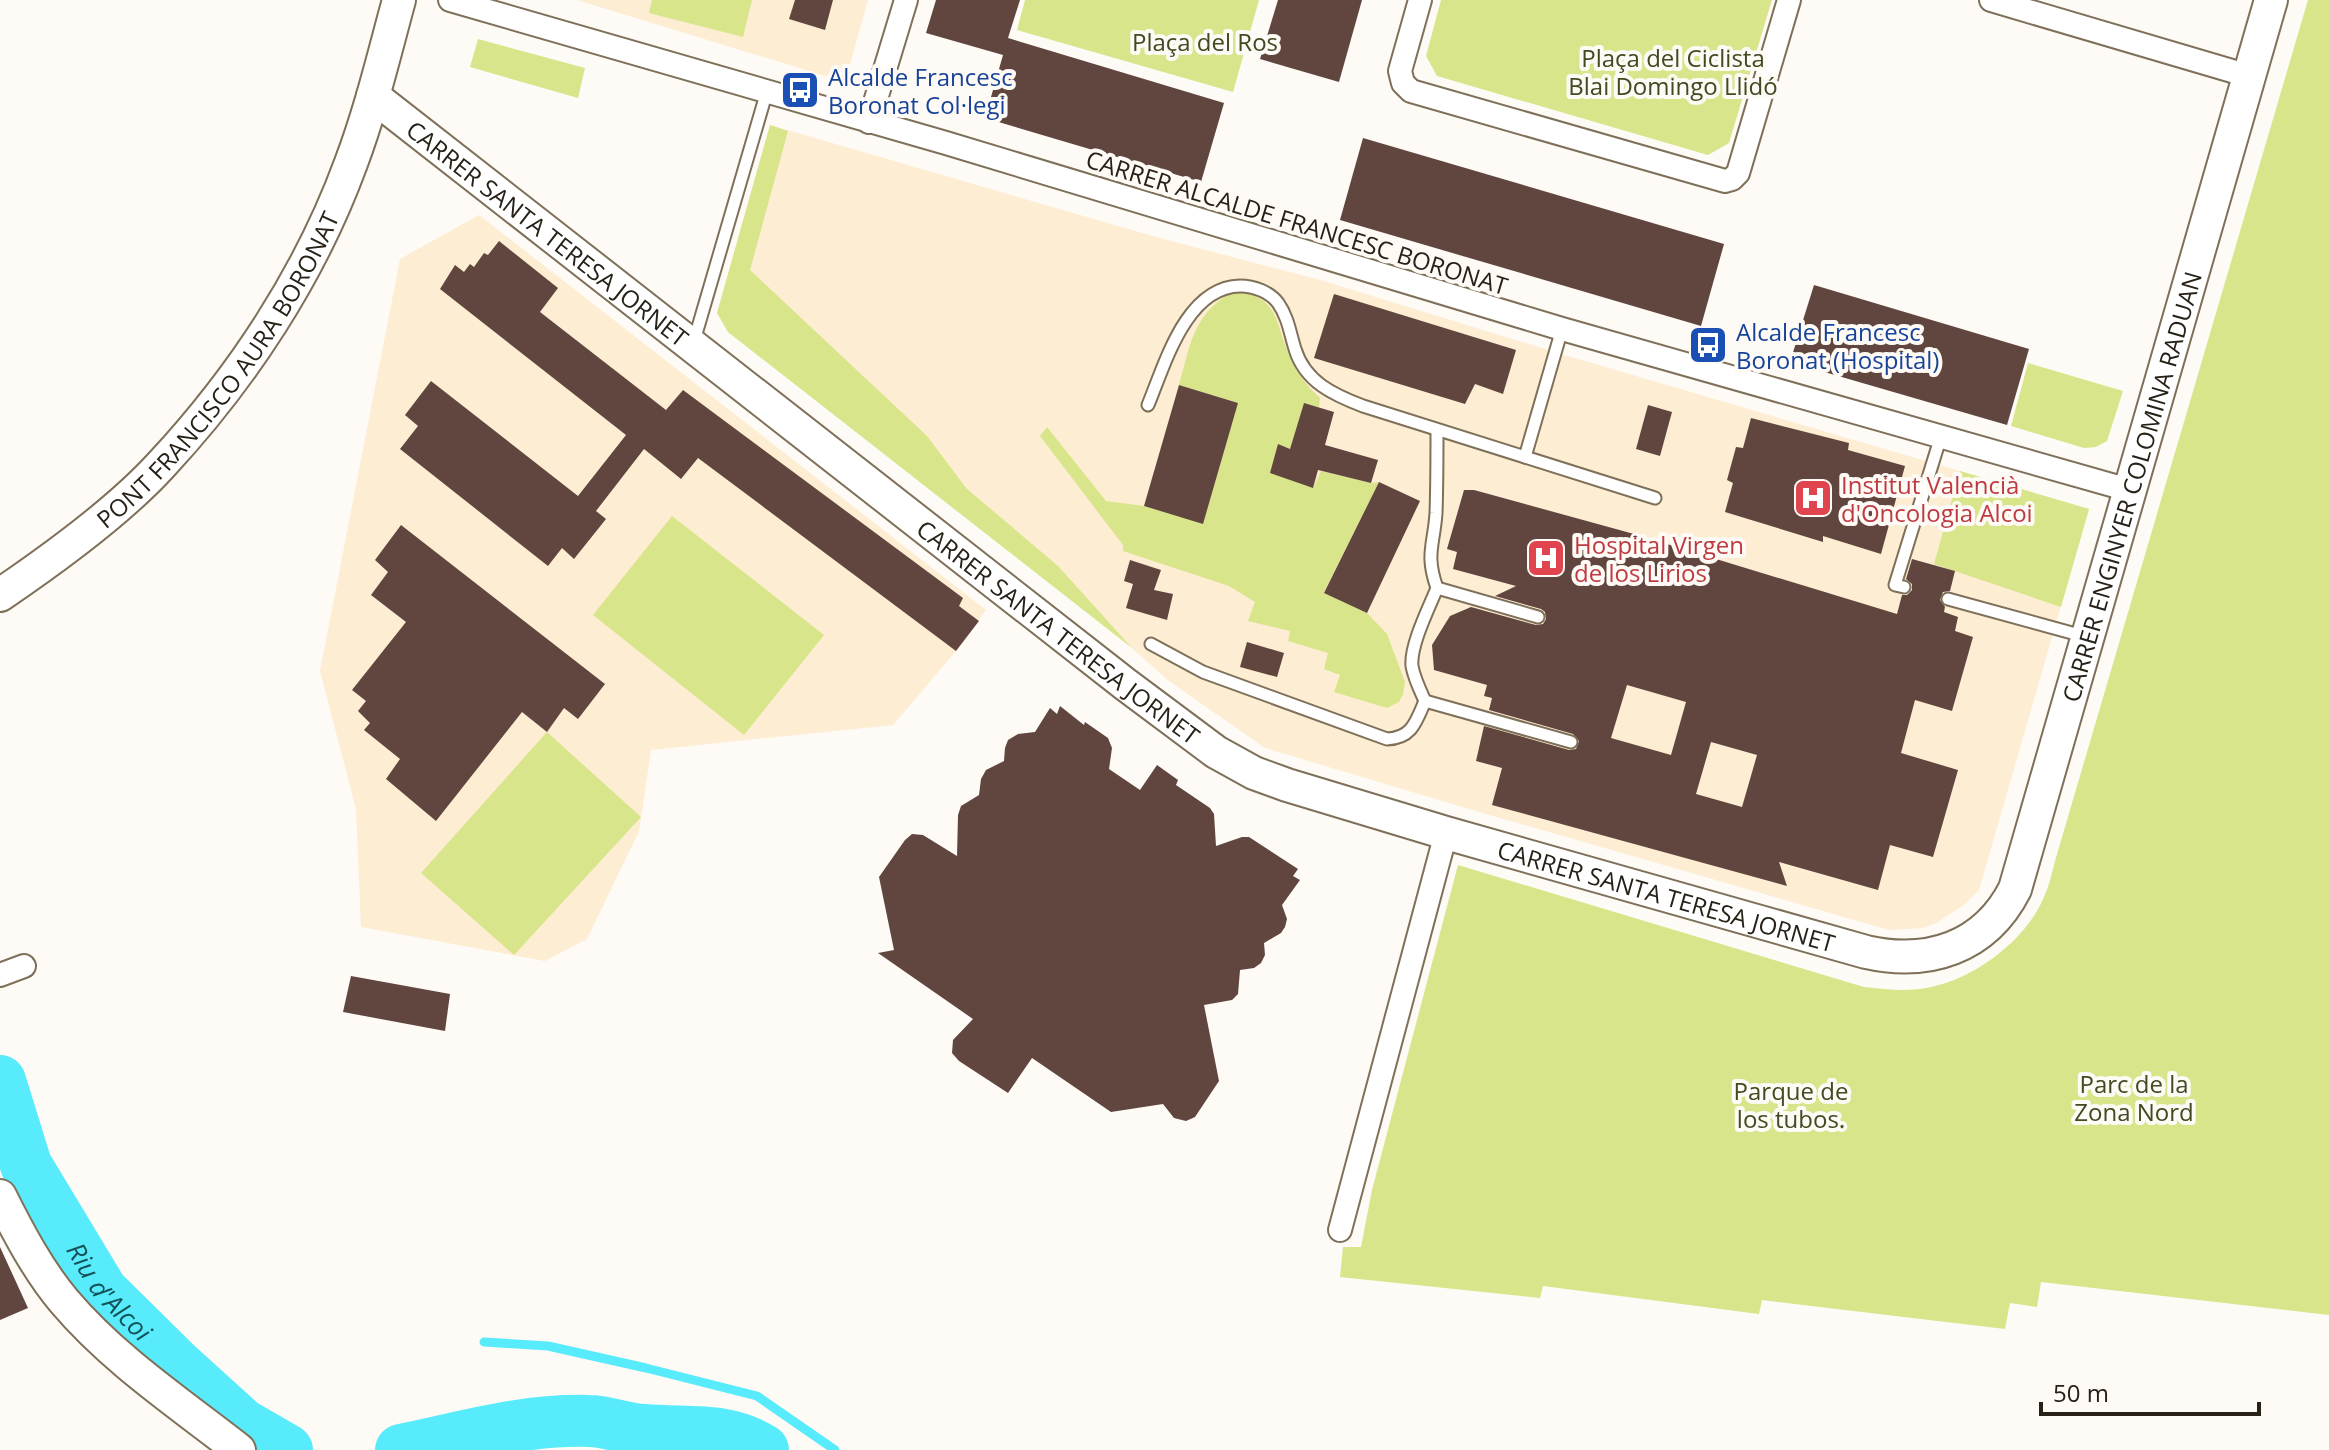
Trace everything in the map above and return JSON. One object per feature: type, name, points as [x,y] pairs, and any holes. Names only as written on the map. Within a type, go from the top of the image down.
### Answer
[{"type":"street","points":[[373,96],[399,0]]},
{"type":"street","name":"CARRER ALCALDE FRANCESC BORONAT","points":[[450,0],[767,91],[1562,329],[2129,490]]},
{"type":"street","points":[[869,122],[906,0]]},
{"type":"street","points":[[1420,0],[1400,71],[1403,83],[1411,91],[1725,181],[1738,173],[1789,0]]},
{"type":"street","points":[[1991,0],[2249,76]]},
{"type":"street","name":"CARRER ENGINYER COLOMINA RADUAN","points":[[1955,947],[1993,923],[2005,909],[2015,889],[2271,0]]},
{"type":"street","name":"PONT FRANCISCO AURA BORONAT","points":[[0,595],[54,557],[113,509],[159,467],[208,411],[263,336],[295,285],[338,197],[373,96]]},
{"type":"street","name":"CARRER SANTA TERESA JORNET","points":[[373,96],[1125,684],[1216,752],[1254,773],[1446,833],[1888,957],[1921,956],[1955,947]]},
{"type":"street","points":[[1340,1230],[1446,833]]},
{"type":"street","points":[[0,975],[24,966]]},
{"type":"street","points":[[0,1196],[42,1271],[79,1318],[118,1355],[239,1450]]},
{"type":"lane","points":[[692,345],[767,91]]},
{"type":"lane","points":[[1148,405],[1187,317],[1216,293],[1231,286],[1251,286],[1276,299],[1288,322],[1296,351],[1316,382],[1330,393],[1655,498]]},
{"type":"lane","points":[[1525,457],[1562,329]]},
{"type":"lane","points":[[1151,644],[1203,672],[1387,739],[1404,736],[1413,730],[1425,701],[1412,664],[1413,651],[1437,588],[1430,570],[1430,550],[1435,523],[1437,430]]},
{"type":"lane","points":[[1904,587],[1895,585],[1941,436]]},
{"type":"lane","points":[[1437,588],[1538,617]]},
{"type":"lane","points":[[1948,599],[2088,637]]},
{"type":"lane","points":[[1425,701],[1571,742]]},
{"type":"shaded area","points":[[577,0],[868,0],[845,82]]},
{"type":"shaded area","name":"Hospital Virgen de los Lirios","points":[[770,125],[1156,237],[1320,280],[2089,509],[1979,890],[1964,905],[1936,923],[1923,928],[1889,930],[1265,748],[1169,681],[1132,648],[728,332],[717,313]]},
{"type":"shaded area","points":[[479,215],[986,610],[956,651],[893,725],[651,750],[639,831],[587,939],[545,961],[361,927],[356,809],[320,671],[400,259]]},
{"type":"green space","points":[[652,0],[752,0],[743,37],[649,13]]},
{"type":"green space","name":"Plaça del Ros","points":[[1025,0],[1259,0],[1233,92],[1017,30]]},
{"type":"green space","name":"Plaça del Ciclista Blai Domingo Llidó","points":[[1441,0],[1772,0],[1729,143],[1708,155],[1437,76],[1426,56]]},
{"type":"green space","name":"Parc de la Zona Nord","points":[[2308,0],[2329,0],[2329,1315],[2041,1282],[2037,1307],[2010,1303],[2005,1329],[1762,1300],[1759,1314],[1543,1286],[1540,1298],[1340,1277],[1343,1247],[1361,1247],[1372,1190],[1458,865],[1864,987],[1910,990],[1944,984],[1979,968],[2024,929],[2036,913],[2049,884]]},
{"type":"green space","points":[[478,39],[585,68],[578,98],[470,67]]},
{"type":"green space","points":[[770,125],[788,131],[750,270],[927,436],[966,488],[1058,566],[1132,648],[728,332],[717,313]]},
{"type":"green space","points":[[1232,292],[1248,294],[1267,304],[1296,369],[1320,398],[1319,407],[1304,404],[1290,449],[1278,444],[1313,488],[1321,471],[1371,483],[1379,482],[1324,592],[1367,613],[1387,634],[1405,682],[1399,702],[1387,708],[1334,692],[1340,675],[1324,669],[1328,653],[1288,641],[1290,631],[1248,621],[1255,602],[1229,586],[1123,551],[1123,545],[1040,436],[1047,427],[1106,501],[1144,506],[1203,523],[1238,403],[1179,385],[1190,344],[1201,321],[1209,310]]},
{"type":"green space","points":[[2028,363],[2123,391],[2107,441],[2096,447],[2084,448],[2011,426]]},
{"type":"green space","points":[[1960,471],[2089,509],[2061,607],[1934,564]]},
{"type":"green space","points":[[672,516],[824,635],[744,735],[593,615]]},
{"type":"green space","points":[[547,732],[641,817],[514,955],[421,873]]},
{"type":"building","points":[[795,0],[833,0],[825,30],[789,19]]},
{"type":"building","points":[[936,0],[1020,0],[1008,38],[1224,103],[1201,182],[985,118],[1003,55],[926,33]]},
{"type":"building","points":[[1278,0],[1362,0],[1339,82],[1260,59]]},
{"type":"building","points":[[1363,138],[1724,244],[1701,326],[1340,220]]},
{"type":"building","points":[[499,241],[558,288],[540,312],[666,410],[683,390],[963,598],[959,606],[979,621],[956,651],[698,458],[681,479],[644,449],[596,511],[606,519],[574,559],[562,548],[548,566],[400,449],[418,426],[405,415],[431,381],[578,496],[626,435],[440,289],[455,265],[464,272],[470,264],[474,267],[484,253],[488,255]]},
{"type":"building","points":[[1814,285],[2029,349],[2007,425],[1790,362]]},
{"type":"building","points":[[1334,294],[1516,350],[1503,394],[1475,384],[1465,404],[1314,358]]},
{"type":"building","points":[[1179,385],[1238,403],[1203,524],[1144,506]]},
{"type":"building","points":[[1304,403],[1334,412],[1325,445],[1378,460],[1371,483],[1318,470],[1313,488],[1270,473],[1278,444],[1290,449]]},
{"type":"building","points":[[1648,405],[1672,412],[1660,456],[1636,449]]},
{"type":"building","name":"Institut Valencià d'Oncologia Alcoi","points":[[1751,418],[1849,443],[1848,450],[1905,466],[1881,554],[1823,536],[1823,542],[1725,512],[1733,483],[1727,480],[1736,447],[1743,448]]},
{"type":"building","points":[[1379,482],[1420,501],[1367,613],[1324,593]]},
{"type":"building","points":[[1464,490],[1474,490],[1634,534],[1897,614],[1902,595],[1912,590],[1912,584],[1906,579],[1912,559],[1955,571],[1950,591],[1943,592],[1940,600],[1945,607],[1944,612],[1958,617],[1955,631],[1973,637],[1952,711],[1915,700],[1901,753],[1958,770],[1933,857],[1890,845],[1878,890],[1779,862],[1787,886],[1492,805],[1502,768],[1476,761],[1484,726],[1569,750],[1576,749],[1579,741],[1573,734],[1489,710],[1492,698],[1484,696],[1487,685],[1434,670],[1432,645],[1450,616],[1471,607],[1536,625],[1543,624],[1546,619],[1541,609],[1495,596],[1516,586],[1453,569],[1457,552],[1447,549]],"holes":[[[1627,685],[1686,702],[1671,755],[1611,738]],[[1711,742],[1757,755],[1742,807],[1696,794]]]},
{"type":"building","points":[[401,525],[605,684],[578,719],[564,708],[547,732],[522,712],[436,821],[386,779],[400,759],[364,730],[370,723],[358,711],[366,701],[352,690],[406,622],[371,595],[388,572],[375,560]]},
{"type":"building","points":[[1130,560],[1161,570],[1154,590],[1173,594],[1167,620],[1126,608],[1133,584],[1124,581]]},
{"type":"building","points":[[1247,642],[1284,653],[1277,677],[1240,667]]},
{"type":"building","points":[[1060,706],[1084,725],[1085,722],[1108,738],[1112,748],[1109,769],[1140,790],[1157,765],[1178,780],[1176,785],[1210,808],[1214,814],[1216,846],[1249,837],[1298,869],[1293,876],[1300,880],[1282,905],[1287,919],[1285,927],[1264,943],[1265,955],[1261,963],[1254,968],[1240,970],[1238,994],[1232,1000],[1204,1005],[1219,1081],[1195,1117],[1186,1121],[1174,1118],[1163,1104],[1111,1112],[1032,1058],[1008,1093],[959,1061],[952,1053],[953,1040],[973,1019],[878,953],[894,950],[879,877],[905,840],[912,834],[923,835],[957,856],[961,806],[979,795],[986,770],[1004,761],[1008,740],[1018,734],[1035,732],[1050,708],[1057,714]]},
{"type":"building","points":[[351,976],[450,994],[445,1031],[343,1012]]},
{"type":"building","points":[[0,1247],[28,1308],[0,1320]]},
{"type":"waterway","name":"Riu d'Alcoi","points":[[0,1081],[26,1165],[102,1291],[242,1424],[287,1450]]},
{"type":"waterway","points":[[484,1342],[548,1346],[757,1396],[835,1450]]},
{"type":"waterway","name":"Riu d'Alcoi","points":[[401,1450],[518,1426],[565,1421],[720,1434],[749,1442],[763,1450]]},
{"type":"place","name":"Alcalde Francesc Boronat Col·legi","points":[[800,90]]},
{"type":"place","name":"Alcalde Francesc Boronat (Hospital)","points":[[1708,345]]},
{"type":"place","name":"Institut Valencià d'Oncologia Alcoi","points":[[1813,498]]},
{"type":"place","name":"Hospital Virgen de los Lirios","points":[[1546,558]]},
{"type":"park label","name":"Parque de los tubos.","points":[[1791,1104]]}]
